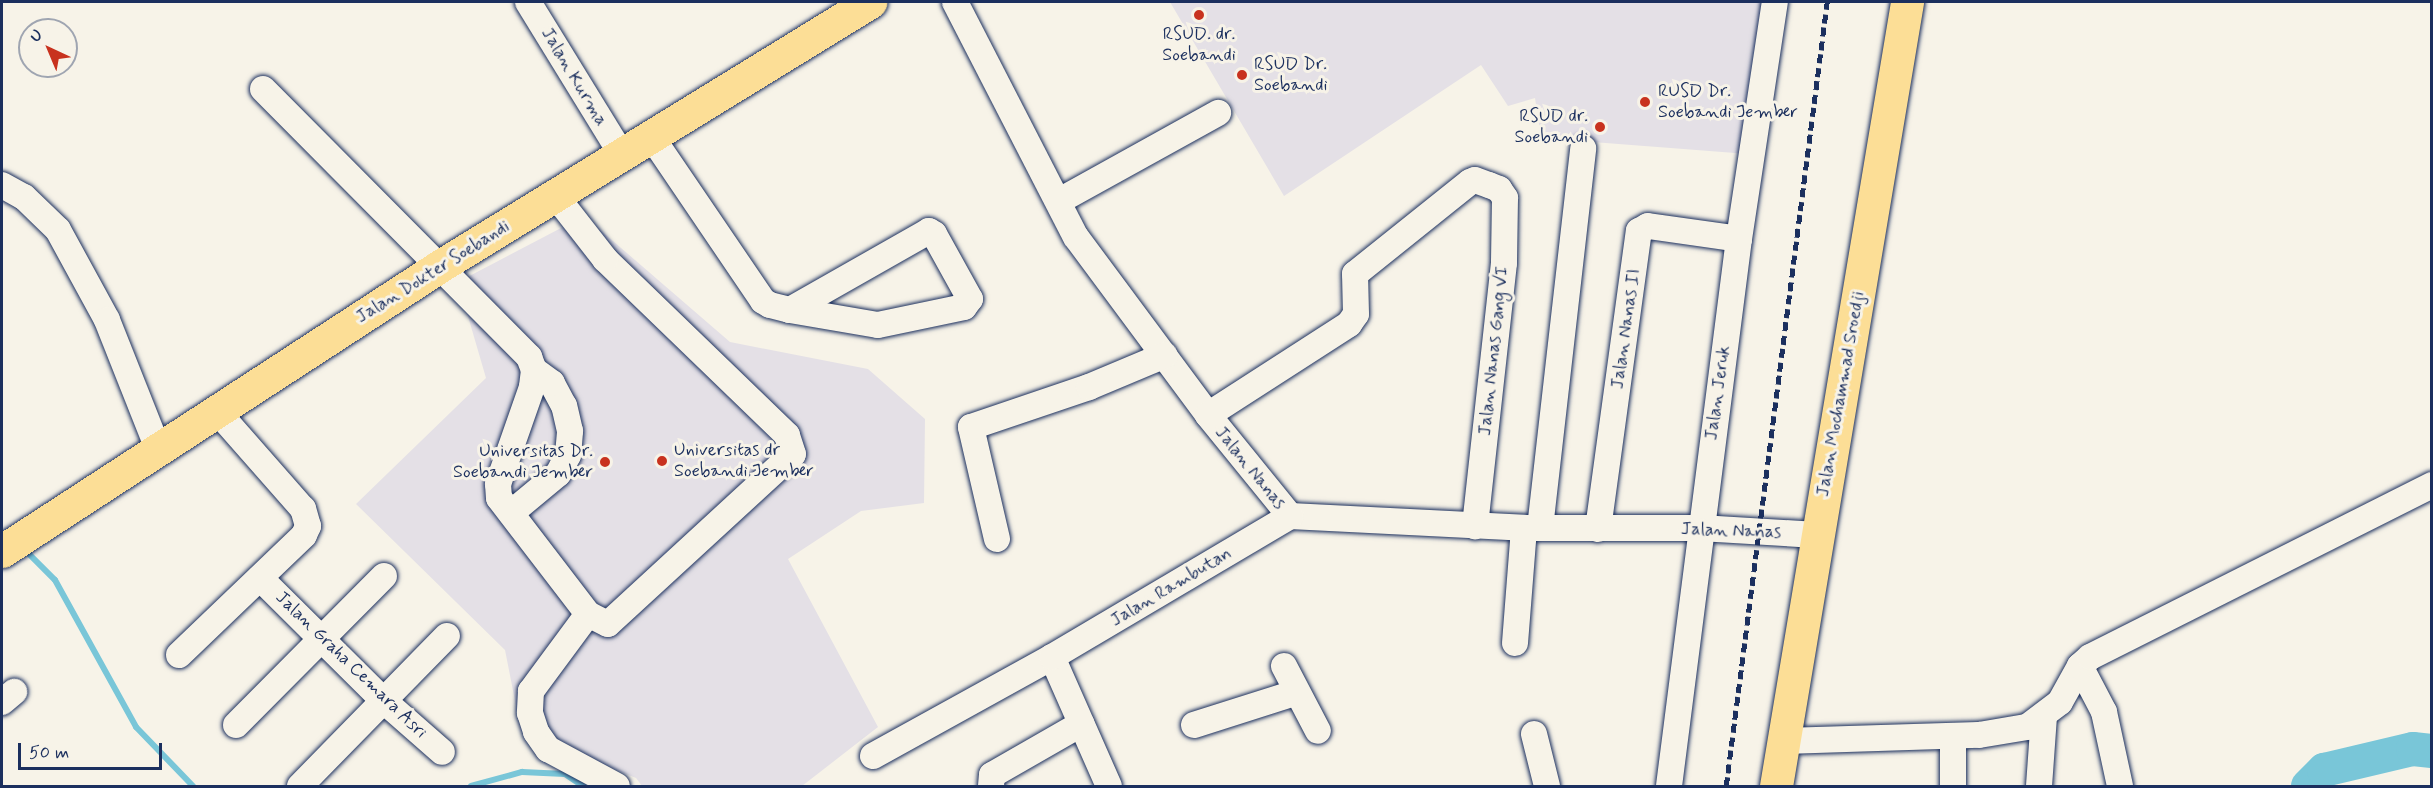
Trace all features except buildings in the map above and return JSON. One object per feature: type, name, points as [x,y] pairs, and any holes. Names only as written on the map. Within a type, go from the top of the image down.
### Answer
[{"type":"main road","name":"Jalan Dokter Soebandi","points":[[2,552],[440,266],[870,2]]},
{"type":"main road","name":"Jalan Mochammad Sroedji","points":[[1776,786],[1907,2]]},
{"type":"street","name":"Jalan Kurma","points":[[528,2],[621,153]]},
{"type":"street","name":"Jalan Nanas","points":[[955,2],[1076,237],[1208,415],[1290,516],[1475,526],[1598,529],[1700,528],[1817,535]]},
{"type":"street","name":"Jalan Jeruk","points":[[1669,786],[1700,528],[1739,239],[1775,2]]},
{"type":"street","points":[[263,89],[336,166],[523,350],[534,370],[552,383],[564,406],[570,431],[568,455],[558,474],[511,513]]},
{"type":"street","points":[[1059,201],[1218,113]]},
{"type":"street","points":[[651,136],[763,301],[790,310],[878,325],[964,308],[970,298],[934,234],[929,231],[790,310]]},
{"type":"street","points":[[1515,643],[1583,148]]},
{"type":"street","name":"Jalan Nanas Gang VI","points":[[1208,415],[1349,324],[1356,314],[1355,274],[1470,182],[1475,180],[1499,189],[1505,198],[1504,263],[1475,526]]},
{"type":"street","points":[[2,185],[24,197],[58,230],[107,320],[158,449]]},
{"type":"street","points":[[534,370],[532,387],[498,484],[499,498],[588,615],[604,624],[617,619],[793,454],[787,435],[605,259],[555,195]]},
{"type":"street","name":"Jalan Nanas II","points":[[1598,529],[1639,231],[1648,226],[1739,239]]},
{"type":"street","points":[[997,539],[971,427],[1070,394],[1165,355]]},
{"type":"street","name":"Jalan Graha Cemara Asri","points":[[179,655],[304,535],[306,517],[217,411]]},
{"type":"street","points":[[1784,741],[1953,736],[2015,730],[2044,717],[2060,702],[2080,666],[2113,644],[2432,485]]},
{"type":"street","name":"Jalan Rambutan","points":[[873,756],[1052,657],[1290,516]]},
{"type":"street","points":[[236,725],[384,576]]},
{"type":"street","name":"Jalan Graha Cemara Asri","points":[[260,578],[384,700],[442,752]]},
{"type":"street","points":[[588,615],[531,691],[530,713],[536,732],[549,749],[617,786]]},
{"type":"street","points":[[300,786],[447,636]]},
{"type":"street","points":[[1052,657],[1109,786]]},
{"type":"street","points":[[1284,666],[1295,693],[1318,731]]},
{"type":"street","points":[[2080,666],[2104,712],[2120,786]]},
{"type":"street","points":[[1194,725],[1295,693]]},
{"type":"street","points":[[2039,786],[2044,717]]},
{"type":"street","points":[[991,786],[992,775],[1081,724]]},
{"type":"street","points":[[1534,734],[1546,786]]},
{"type":"street","points":[[1953,736],[1953,786]]},
{"type":"shaded area","name":"RUSD Dr. Soebandi Jember","points":[[1170,2],[1770,2],[1748,154],[1541,138],[1535,98],[1508,106],[1481,65],[1284,196]]},
{"type":"shaded area","name":"Universitas dr Soebandi Jember","points":[[584,216],[730,342],[868,369],[925,419],[924,503],[861,511],[788,559],[878,727],[802,786],[642,786],[636,778],[521,731],[505,650],[356,504],[486,378],[458,282]]},
{"type":"waterway","points":[[23,548],[55,580],[136,727],[193,786]]},
{"type":"waterway","points":[[2308,786],[2324,770],[2413,749],[2432,751]]},
{"type":"waterway","points":[[471,786],[522,772],[565,774],[583,786]]},
{"type":"railway","points":[[1726,786],[1827,2]]},
{"type":"place","name":"RSUD. dr. Soebandi","points":[[1199,15]]},
{"type":"place","name":"RSUD Dr. Soebandi","points":[[1242,75]]},
{"type":"place","name":"RUSD Dr. Soebandi Jember","points":[[1645,102]]},
{"type":"place","name":"RSUD dr. Soebandi","points":[[1600,127]]},
{"type":"place","name":"Universitas dr Soebandi Jember","points":[[662,461]]},
{"type":"place","name":"Universitas Dr. Soebandi Jember","points":[[605,462]]}]
